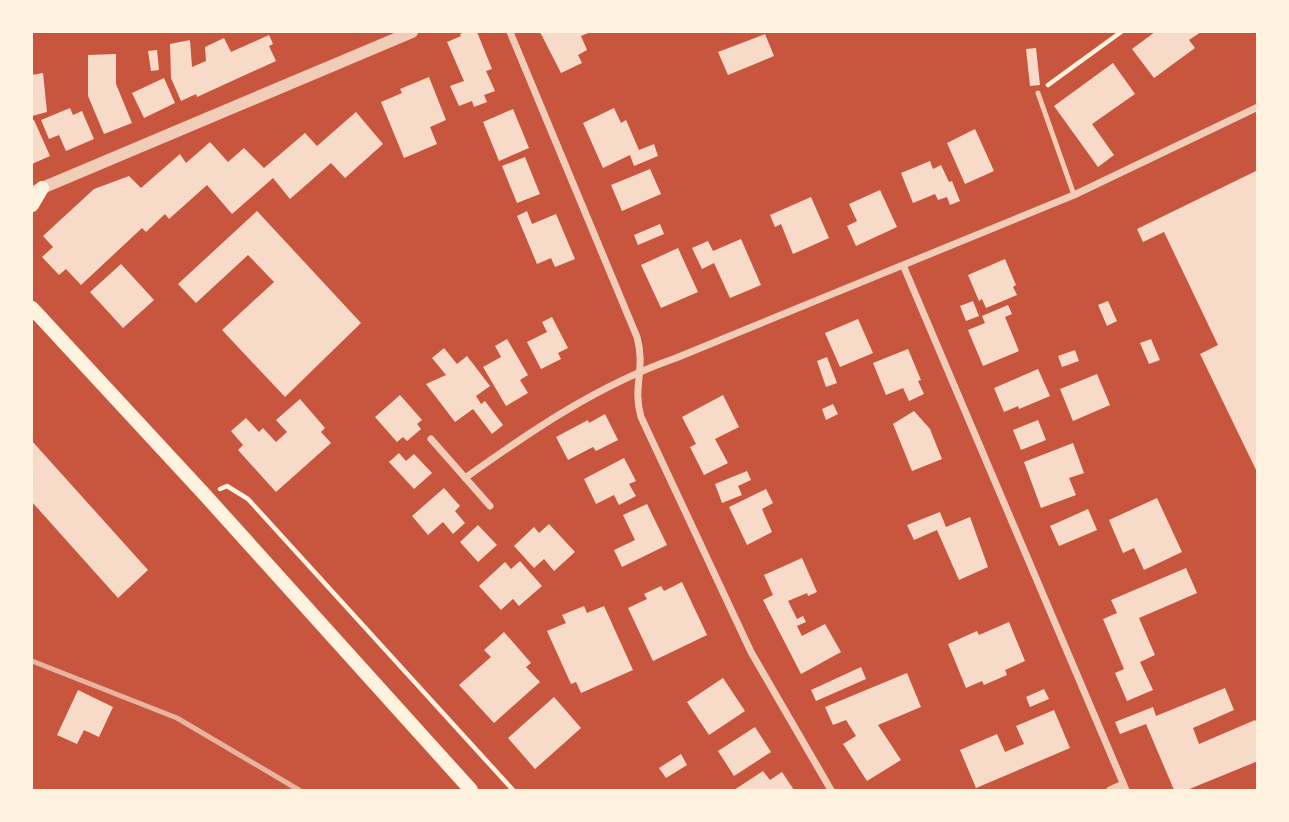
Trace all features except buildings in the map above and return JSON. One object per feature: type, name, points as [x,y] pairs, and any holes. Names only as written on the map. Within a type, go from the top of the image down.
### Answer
[{"type":"main road","points":[[32,205],[37,190]]},
{"type":"main road","points":[[32,308],[471,790]]},
{"type":"street","points":[[37,190],[412,32]]},
{"type":"street","points":[[510,32],[637,337],[641,370],[636,401],[641,417],[751,652],[831,790]]},
{"type":"street","points":[[465,478],[558,414],[641,370],[1074,195],[1258,107]]},
{"type":"street","points":[[904,265],[1125,787],[1110,790]]},
{"type":"street","points":[[430,439],[490,506]]},
{"type":"lane","points":[[1038,93],[1074,195]]},
{"type":"path","points":[[1038,93],[1121,32]]},
{"type":"path","points":[[205,495],[227,486],[247,499],[513,790]]},
{"type":"railway","points":[[32,661],[177,718],[299,790]]}]
